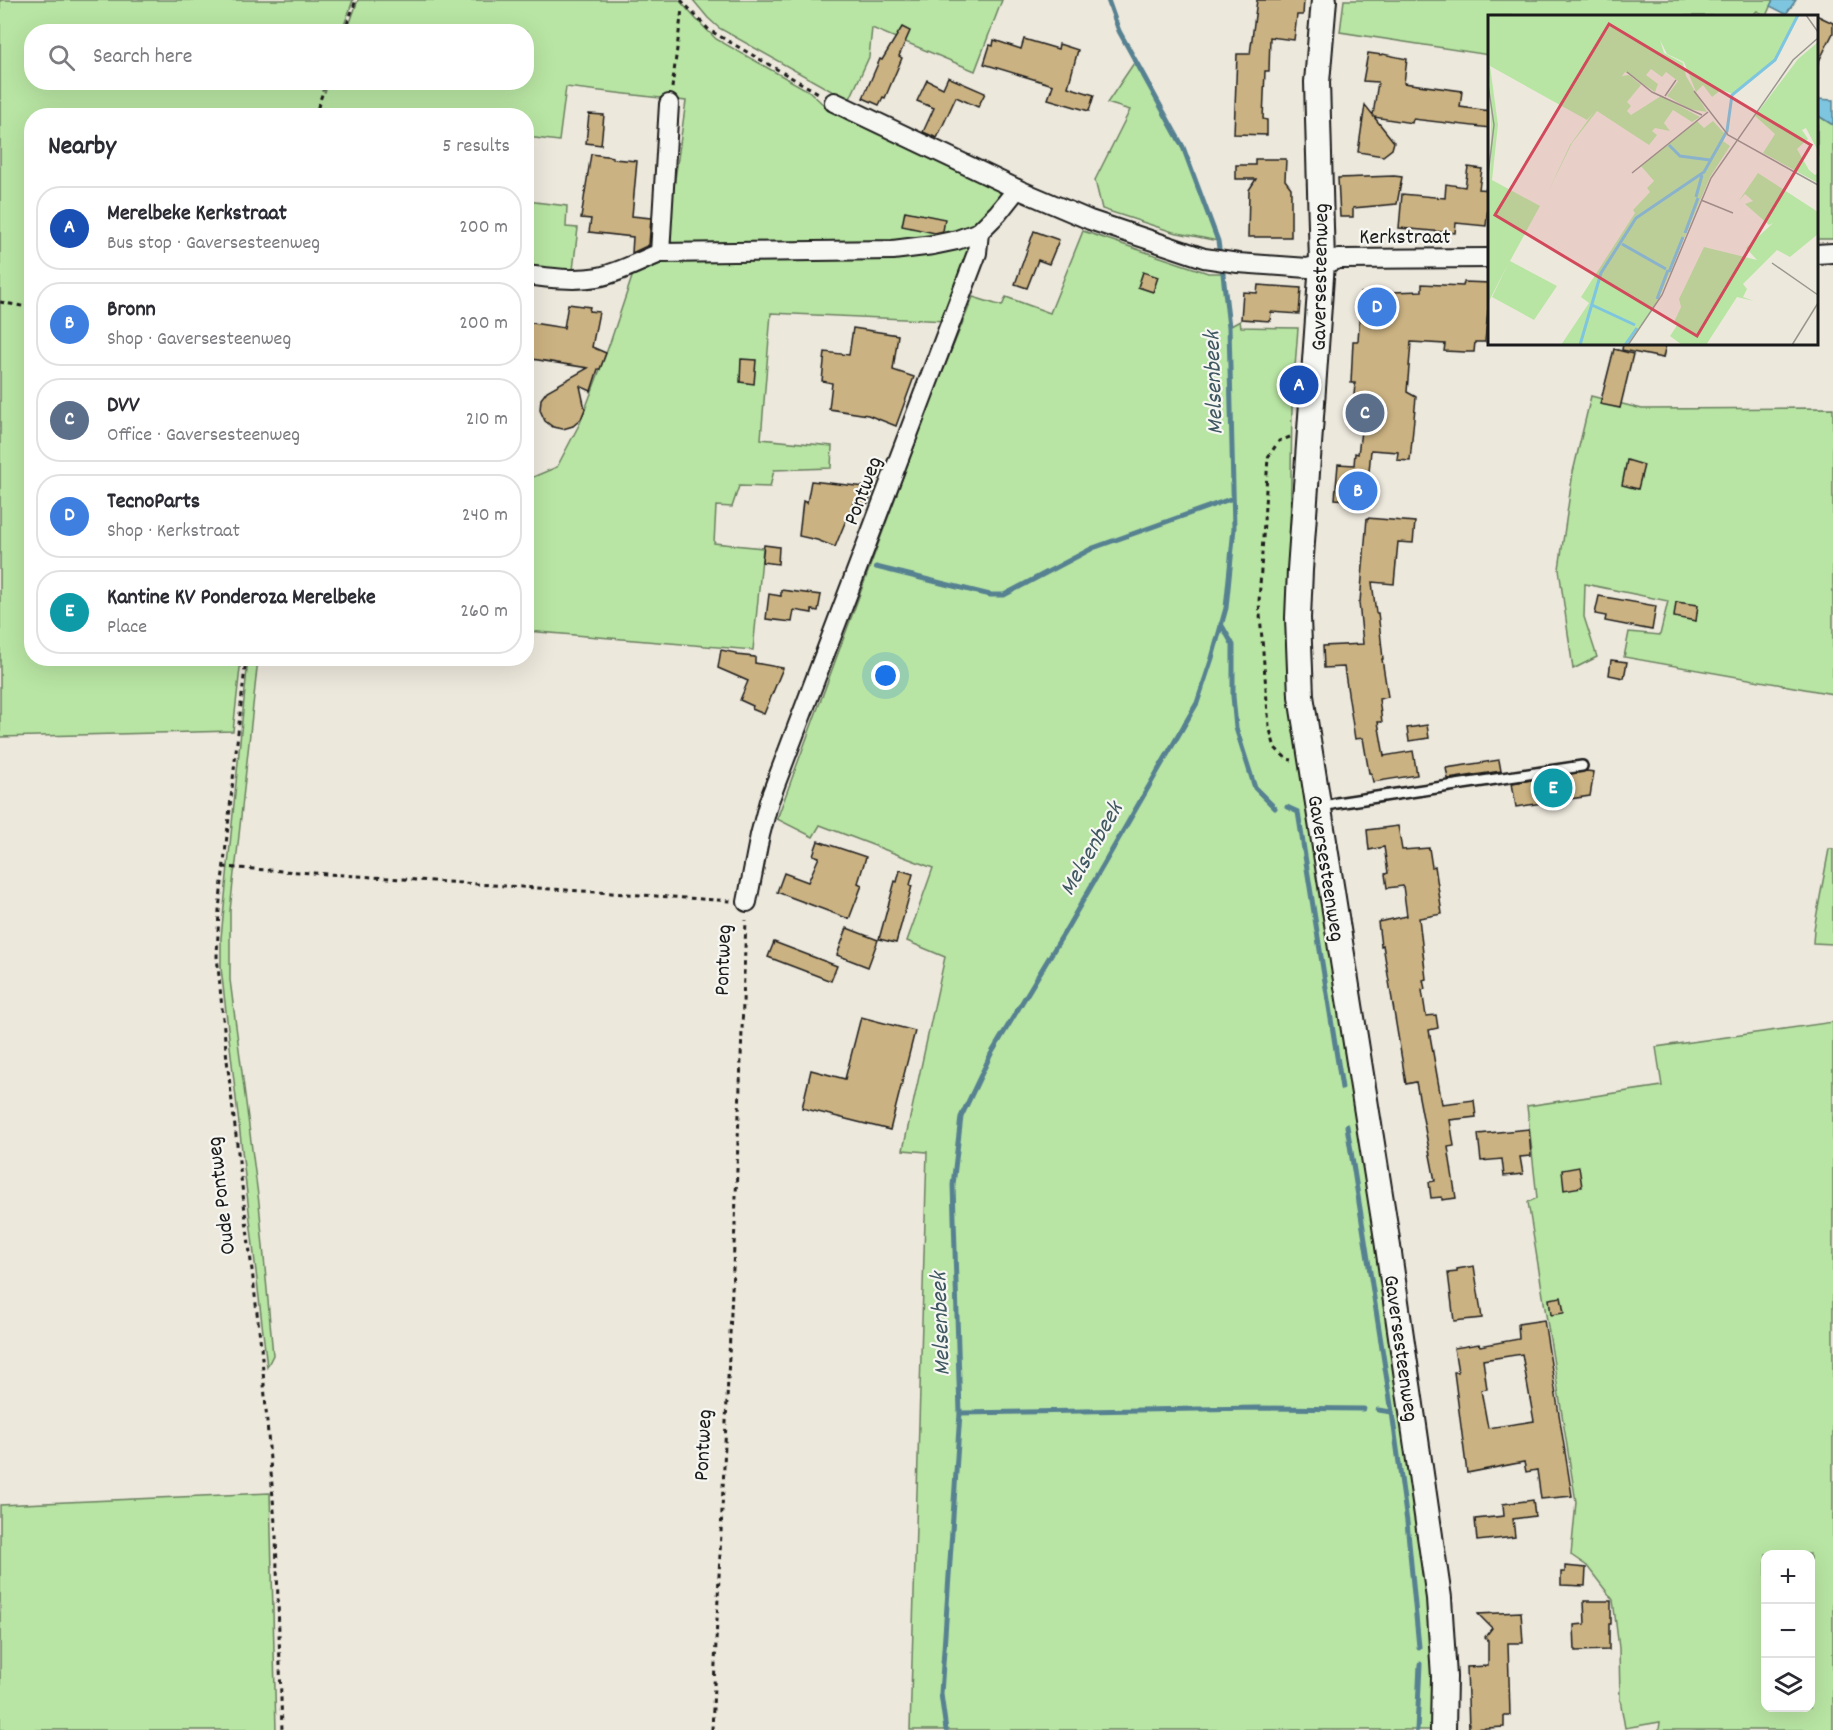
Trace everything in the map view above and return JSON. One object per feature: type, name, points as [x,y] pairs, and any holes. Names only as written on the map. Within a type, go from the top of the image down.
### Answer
[{"type":"street","name":"Gaversesteenweg","points":[[1324,0],[1317,82],[1322,263],[1300,570],[1298,629],[1301,696],[1385,1226],[1439,1598],[1444,1677],[1443,1730]]},
{"type":"street","points":[[834,102],[1017,189],[1090,220],[1204,258],[1308,268],[1322,263]]},
{"type":"street","points":[[660,253],[669,104]]},
{"type":"street","points":[[534,276],[598,277],[660,253],[893,250],[957,240],[979,232],[1017,189]]},
{"type":"street","name":"Pontweg","points":[[747,902],[769,801],[977,253],[979,232]]},
{"type":"street","name":"Kerkstraat","points":[[1322,263],[1339,259],[1488,258]]},
{"type":"lane","points":[[1318,808],[1337,803],[1582,766]]},
{"type":"path","points":[[347,24],[356,0]]},
{"type":"path","points":[[681,0],[709,30],[834,102]]},
{"type":"path","points":[[669,104],[682,9]]},
{"type":"path","points":[[318,108],[323,90]]},
{"type":"path","points":[[0,302],[24,306]]},
{"type":"path","points":[[1311,429],[1279,441],[1268,457],[1259,602],[1269,726],[1275,748],[1287,759],[1311,764]]},
{"type":"path","name":"Oude Pontweg","points":[[245,666],[223,867],[217,956],[261,1346],[276,1536],[282,1730]]},
{"type":"path","points":[[223,867],[747,902]]},
{"type":"path","name":"Pontweg","points":[[712,1730],[735,1236],[747,902]]},
{"type":"green space","points":[[0,0],[353,0],[344,24],[24,24],[24,90],[322,90],[325,92],[326,90],[534,90],[534,24],[349,24],[358,0],[679,0],[716,39],[809,91],[827,108],[849,121],[878,131],[996,184],[1001,192],[997,202],[973,228],[913,243],[672,245],[668,230],[686,101],[566,87],[559,141],[534,138],[534,108],[24,108],[24,666],[240,666],[233,731],[0,737]]},
{"type":"green space","points":[[693,0],[1002,0],[975,71],[872,28],[869,57],[849,101],[719,28]]},
{"type":"green space","points":[[1344,0],[1773,0],[1766,15],[1757,11],[1753,15],[1488,15],[1488,55],[1340,32]]},
{"type":"green space","points":[[1136,60],[1183,147],[1218,241],[1173,232],[1102,209],[1095,180],[1130,110],[1107,103]]},
{"type":"green space","points":[[1818,116],[1833,125],[1833,239],[1818,239]]},
{"type":"green space","points":[[534,202],[567,206],[566,227],[578,228],[573,270],[569,273],[534,270]]},
{"type":"green space","points":[[1083,231],[1208,273],[1223,273],[1229,327],[1240,321],[1241,327],[1298,328],[1292,406],[1289,618],[1424,1535],[1435,1730],[910,1730],[927,1152],[903,1150],[945,957],[907,941],[933,868],[820,825],[813,837],[777,819],[932,398],[973,297],[1002,306],[1006,297],[1050,313]]},
{"type":"green space","points":[[966,246],[972,247],[948,321],[771,313],[761,439],[832,446],[831,468],[774,470],[770,487],[739,486],[732,507],[716,506],[714,543],[763,548],[753,650],[534,632],[534,477],[557,467],[580,423],[634,271],[662,261],[901,259]]},
{"type":"green space","points":[[1591,396],[1642,409],[1833,408],[1833,694],[1624,657],[1629,632],[1660,635],[1668,601],[1585,584],[1584,617],[1597,657],[1573,669],[1559,569],[1573,472]]},
{"type":"green space","points":[[247,666],[257,666],[230,911],[230,980],[259,1203],[273,1355],[267,1367],[221,968],[221,938]]},
{"type":"green space","points":[[1829,849],[1833,849],[1833,944],[1813,943],[1814,929]]},
{"type":"green space","points":[[1833,1022],[1833,1730],[1659,1730],[1660,1722],[1625,1728],[1620,1699],[1619,1648],[1613,1600],[1587,1566],[1571,1555],[1576,1502],[1528,1202],[1537,1198],[1527,1106],[1662,1086],[1656,1047]]},
{"type":"green space","points":[[270,1493],[276,1730],[0,1730],[0,1505]]},
{"type":"water","points":[[1773,0],[1796,0],[1786,14],[1770,6]]},
{"type":"water","points":[[1818,99],[1833,100],[1833,125],[1818,116]]},
{"type":"building","points":[[1257,0],[1304,0],[1303,15],[1297,15],[1294,40],[1270,37],[1269,71],[1265,71],[1263,119],[1267,120],[1267,135],[1234,134],[1237,54],[1250,54]]},
{"type":"building","points":[[1818,16],[1833,23],[1833,33],[1818,63]]},
{"type":"building","points":[[902,27],[910,31],[899,56],[902,58],[885,98],[883,97],[879,105],[863,98],[880,59],[882,60]]},
{"type":"building","points":[[1024,39],[1058,49],[1059,44],[1078,50],[1068,87],[1094,95],[1089,111],[1048,99],[1053,85],[984,64],[994,40],[1021,49]]},
{"type":"building","points":[[1368,53],[1407,59],[1404,83],[1462,91],[1460,107],[1488,111],[1488,128],[1413,119],[1412,123],[1374,117],[1394,142],[1392,149],[1383,156],[1358,152],[1365,105],[1373,115],[1378,82],[1363,81]]},
{"type":"building","points":[[948,77],[985,93],[978,107],[956,97],[937,138],[923,132],[934,108],[917,101],[927,80],[943,88]]},
{"type":"building","points":[[589,114],[604,115],[601,145],[586,143]]},
{"type":"building","points":[[591,154],[637,161],[632,216],[651,218],[649,245],[632,253],[633,237],[589,232],[591,219],[581,218]]},
{"type":"building","points":[[1255,159],[1286,159],[1285,180],[1291,188],[1291,237],[1248,237],[1249,190],[1256,179],[1236,179],[1236,165],[1255,165]]},
{"type":"building","points":[[1468,167],[1482,169],[1479,189],[1488,190],[1486,226],[1456,223],[1455,233],[1399,228],[1402,194],[1445,198],[1446,184],[1465,187]]},
{"type":"building","points":[[1402,177],[1397,204],[1353,208],[1353,217],[1340,217],[1338,178]]},
{"type":"building","points":[[905,211],[945,219],[943,231],[935,233],[902,226]]},
{"type":"building","points":[[1034,231],[1059,240],[1049,264],[1038,260],[1027,288],[1015,284]]},
{"type":"building","points":[[1143,272],[1158,277],[1153,292],[1138,287]]},
{"type":"building","points":[[1464,282],[1488,283],[1485,342],[1475,342],[1474,352],[1465,352],[1444,351],[1445,344],[1411,342],[1407,392],[1416,397],[1410,461],[1397,460],[1398,452],[1371,450],[1368,483],[1375,484],[1374,502],[1335,499],[1338,464],[1354,465],[1360,439],[1362,422],[1352,421],[1355,383],[1351,383],[1353,341],[1358,341],[1361,293],[1422,291],[1422,284],[1463,286]]},
{"type":"building","points":[[1258,285],[1301,288],[1299,314],[1271,312],[1270,321],[1241,319],[1243,292],[1257,293]]},
{"type":"building","points":[[568,304],[590,307],[589,311],[599,312],[592,347],[606,353],[591,391],[580,386],[585,409],[581,419],[573,426],[563,429],[553,427],[545,421],[540,410],[541,399],[547,391],[588,368],[534,359],[534,323],[564,328]]},
{"type":"building","points":[[853,328],[898,335],[893,370],[914,377],[896,426],[868,415],[829,409],[832,383],[822,381],[825,352],[849,355]]},
{"type":"building","points":[[1623,345],[1666,345],[1663,358],[1622,350]]},
{"type":"building","points":[[1614,349],[1633,354],[1620,408],[1600,404]]},
{"type":"building","points":[[741,359],[756,360],[754,384],[740,382]]},
{"type":"building","points":[[1627,460],[1644,465],[1638,489],[1622,485]]},
{"type":"building","points":[[811,481],[874,488],[868,504],[853,503],[835,547],[799,536],[803,501],[807,503]]},
{"type":"building","points":[[1367,518],[1415,522],[1413,543],[1398,542],[1394,584],[1372,582],[1388,697],[1379,699],[1382,722],[1378,722],[1384,756],[1413,751],[1417,775],[1373,782],[1371,773],[1369,773],[1363,738],[1355,739],[1344,667],[1324,668],[1323,646],[1363,644],[1359,602]]},
{"type":"building","points":[[764,545],[779,547],[778,564],[762,562]]},
{"type":"building","points":[[781,590],[821,595],[818,611],[812,610],[812,613],[794,610],[792,622],[766,619],[769,594],[781,596]]},
{"type":"building","points":[[1599,596],[1656,606],[1652,630],[1605,621],[1606,616],[1595,614]]},
{"type":"building","points":[[1676,602],[1698,605],[1696,621],[1674,617]]},
{"type":"building","points":[[721,650],[736,653],[736,655],[755,657],[755,663],[783,668],[764,714],[740,700],[748,681],[718,668]]},
{"type":"building","points":[[1611,660],[1627,662],[1624,678],[1609,675]]},
{"type":"building","points":[[1427,725],[1429,738],[1409,741],[1407,728]]},
{"type":"building","points":[[1499,760],[1501,771],[1448,779],[1446,768]]},
{"type":"building","points":[[1587,771],[1594,772],[1590,796],[1516,807],[1512,783]]},
{"type":"building","points":[[1398,826],[1402,850],[1429,848],[1432,867],[1435,866],[1442,914],[1419,918],[1426,979],[1423,980],[1425,989],[1422,990],[1426,1016],[1436,1015],[1438,1028],[1429,1030],[1442,1104],[1474,1100],[1476,1117],[1450,1120],[1454,1146],[1448,1147],[1456,1198],[1442,1200],[1442,1197],[1431,1198],[1429,1182],[1435,1181],[1416,1082],[1406,1084],[1378,922],[1407,916],[1403,886],[1387,888],[1385,874],[1388,873],[1384,847],[1369,850],[1367,830]]},
{"type":"building","points":[[818,841],[866,857],[858,883],[862,885],[849,919],[777,892],[784,873],[808,882],[819,857],[813,855]]},
{"type":"building","points":[[900,870],[913,874],[910,885],[912,886],[896,943],[879,939]]},
{"type":"building","points":[[847,928],[878,940],[868,967],[837,955]]},
{"type":"building","points":[[774,942],[837,966],[831,981],[768,957]]},
{"type":"building","points":[[861,1017],[915,1031],[890,1130],[802,1108],[811,1070],[845,1079]]},
{"type":"building","points":[[1529,1129],[1531,1156],[1520,1157],[1523,1174],[1504,1176],[1502,1159],[1481,1161],[1478,1134]]},
{"type":"building","points":[[1579,1167],[1582,1187],[1564,1190],[1562,1170]]},
{"type":"building","points":[[1474,1266],[1482,1318],[1454,1321],[1448,1273]]},
{"type":"building","points":[[1561,1297],[1564,1313],[1551,1315],[1549,1299]]},
{"type":"building","points":[[1544,1320],[1572,1496],[1541,1499],[1537,1470],[1526,1472],[1524,1462],[1467,1473],[1454,1372],[1458,1372],[1454,1348],[1519,1339],[1518,1324]],"holes":[[[1522,1354],[1534,1421],[1488,1428],[1481,1390],[1487,1389],[1483,1360]]]},
{"type":"building","points":[[1533,1500],[1535,1516],[1513,1519],[1515,1537],[1477,1541],[1475,1519],[1504,1516],[1503,1504]]},
{"type":"building","points":[[1565,1566],[1586,1568],[1585,1586],[1561,1585],[1561,1572],[1565,1572]]},
{"type":"building","points":[[1584,1601],[1611,1601],[1609,1650],[1575,1651],[1574,1625],[1585,1624]]},
{"type":"building","points":[[1521,1612],[1523,1643],[1508,1643],[1510,1715],[1504,1715],[1504,1727],[1469,1729],[1467,1667],[1488,1666],[1488,1640],[1485,1637],[1492,1628],[1478,1614]]},
{"type":"waterway","name":"Melsenbeek","points":[[1108,0],[1119,31],[1183,147],[1218,241],[1220,256]]},
{"type":"waterway","name":"Melsenbeek","points":[[946,1730],[941,1694],[960,1413],[953,1185],[961,1117],[991,1054],[1197,703],[1212,658],[1226,608],[1234,528],[1229,327],[1222,265]]},
{"type":"waterway","points":[[876,567],[990,595],[1004,595],[1093,548],[1233,498]]},
{"type":"waterway","points":[[1221,624],[1233,645],[1233,696],[1236,728],[1255,788],[1275,808]]},
{"type":"waterway","points":[[1287,807],[1298,812],[1342,1088]]},
{"type":"waterway","points":[[1347,1126],[1392,1412]]},
{"type":"waterway","points":[[960,1413],[1257,1408],[1364,1409]]},
{"type":"waterway","points":[[1378,1410],[1392,1412],[1407,1522],[1419,1647]]},
{"type":"waterway","points":[[1417,1730],[1420,1664]]},
{"type":"place","name":"TecnoParts","points":[[1377,307]]},
{"type":"place","name":"Merelbeke Kerkstraat","points":[[1299,385]]},
{"type":"place","name":"DVV","points":[[1365,413]]},
{"type":"place","name":"Bronn","points":[[1358,491]]},
{"type":"place","name":"Kantine KV Ponderoza Merelbeke","points":[[1553,788]]}]
